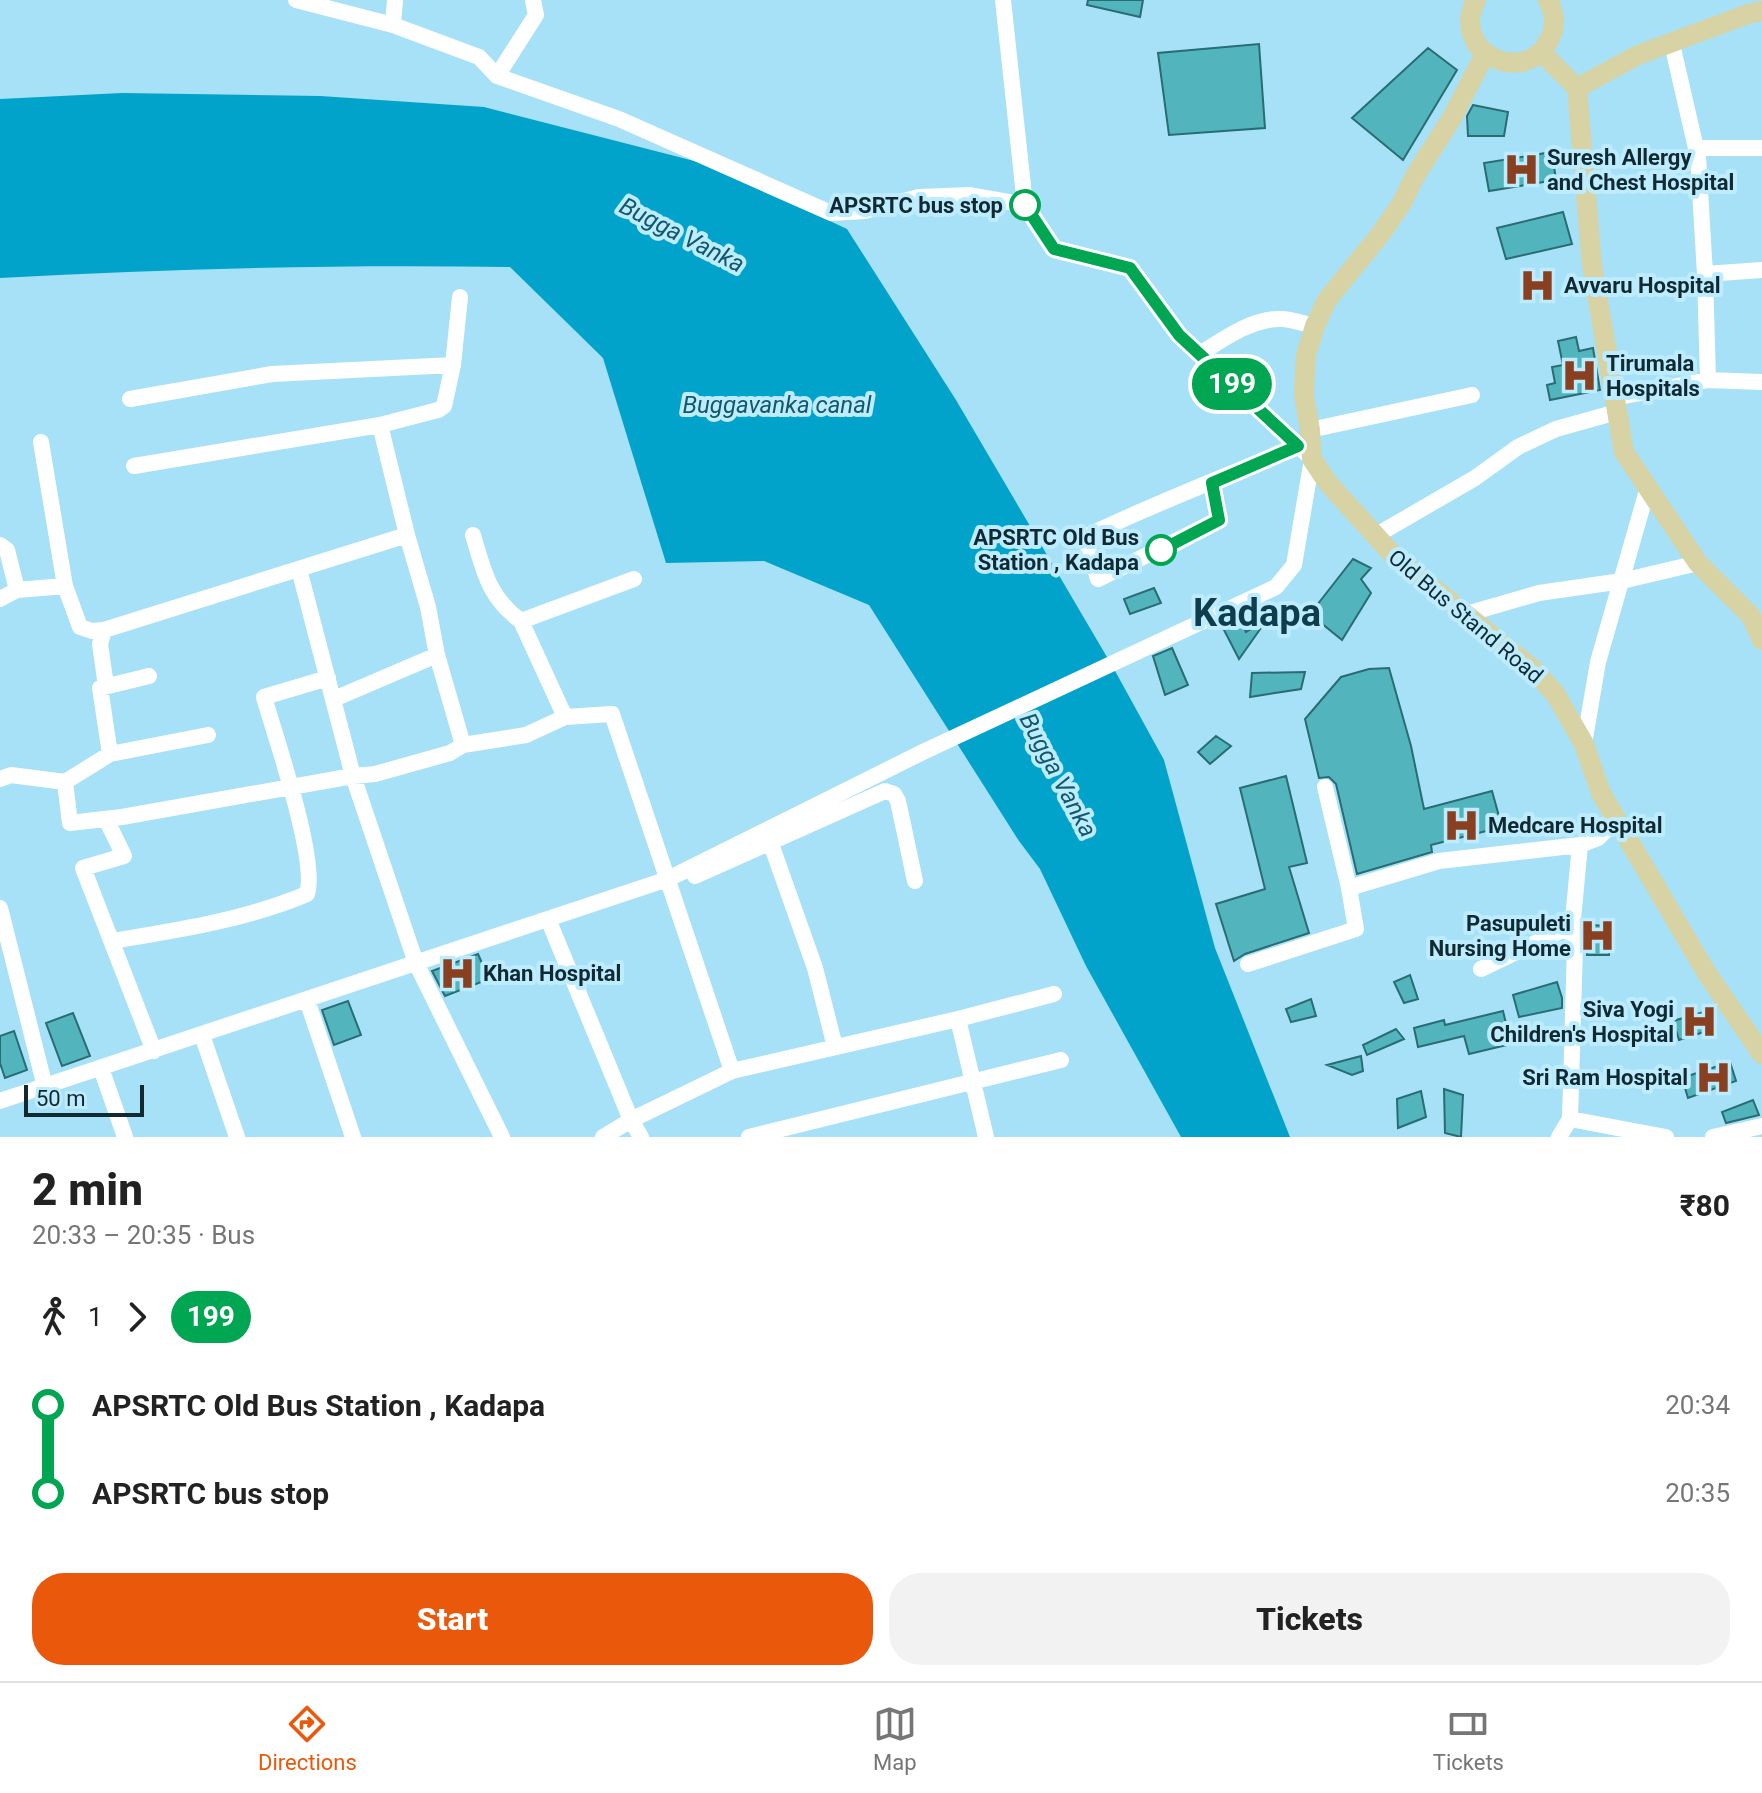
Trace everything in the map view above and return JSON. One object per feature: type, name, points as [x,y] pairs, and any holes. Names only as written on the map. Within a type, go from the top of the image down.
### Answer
[{"type":"main road","points":[[1471,1],[1471,30],[1476,43],[1485,54],[1507,63],[1519,63],[1541,52],[1553,31],[1554,19],[1548,0]]},
{"type":"main road","points":[[1577,88],[1638,55],[1762,11]]},
{"type":"main road","points":[[1541,52],[1577,88],[1592,265],[1624,452],[1698,563],[1751,616],[1762,640]]},
{"type":"main road","name":"Old Bus Stand Road","points":[[1485,54],[1402,203],[1327,300],[1315,326],[1306,355],[1304,395],[1307,445],[1328,483],[1394,556],[1533,669],[1556,695],[1584,744],[1601,793],[1706,972],[1762,1054]]},
{"type":"street","points":[[296,0],[393,25],[479,57],[497,76],[619,119],[831,213],[865,211],[919,197],[970,195],[1025,205]]},
{"type":"street","points":[[393,25],[395,0]]},
{"type":"street","points":[[497,76],[536,15],[533,0]]},
{"type":"street","points":[[1004,0],[1025,205],[1054,249],[1130,268],[1179,335],[1307,445]]},
{"type":"street","points":[[1672,44],[1696,148],[1705,274],[1708,380]]},
{"type":"street","points":[[1696,148],[1762,148]]},
{"type":"street","points":[[1705,274],[1762,270]]},
{"type":"street","points":[[134,466],[380,425],[442,408],[453,365],[460,297]]},
{"type":"street","points":[[1200,354],[1227,336],[1260,323],[1281,319],[1315,326]]},
{"type":"street","points":[[130,399],[272,374],[453,365]]},
{"type":"street","points":[[1375,536],[1475,478],[1518,447],[1616,405],[1708,380],[1762,382]]},
{"type":"street","points":[[1212,483],[1219,520],[1098,579],[1085,537],[1136,512],[1307,445],[1472,395]]},
{"type":"street","points":[[380,425],[428,607],[437,655],[463,745]]},
{"type":"street","points":[[41,442],[65,586],[80,627],[92,631],[104,630],[407,535]]},
{"type":"street","points":[[669,883],[925,751],[1276,587],[1294,565],[1307,445]]},
{"type":"street","points":[[1584,744],[1598,662],[1648,487]]},
{"type":"street","points":[[473,535],[483,570],[497,600],[521,621],[565,717]]},
{"type":"street","points":[[0,545],[7,550],[17,590]]},
{"type":"street","points":[[1463,615],[1539,593],[1622,581],[1698,563]]},
{"type":"street","points":[[299,569],[353,776],[416,963],[502,1137]]},
{"type":"street","points":[[521,621],[634,579]]},
{"type":"street","points":[[0,599],[17,590],[65,586]]},
{"type":"street","points":[[104,630],[100,644],[106,686]]},
{"type":"street","points":[[334,699],[437,655]]},
{"type":"street","points":[[110,754],[100,688],[149,676]]},
{"type":"street","points":[[112,941],[197,927],[277,907],[307,894],[309,867],[291,789],[264,697],[328,678]]},
{"type":"street","points":[[65,782],[70,823],[106,819],[375,774],[450,753],[463,745],[526,735],[565,717],[612,714],[732,1071]]},
{"type":"street","points":[[0,779],[11,775],[65,782],[110,754],[208,735]]},
{"type":"street","points":[[1248,964],[1356,929],[1325,787]]},
{"type":"street","points":[[0,1101],[548,919],[669,883],[771,844],[885,791],[894,794],[898,801],[915,881]]},
{"type":"street","points":[[106,819],[124,856],[83,868],[154,1051]]},
{"type":"street","points":[[1349,888],[1439,861],[1580,845],[1598,838],[1617,819]]},
{"type":"street","points":[[771,844],[815,968],[835,1047]]},
{"type":"street","points":[[1559,1137],[1570,1119],[1575,946],[1572,930],[1580,845]]},
{"type":"street","points":[[0,908],[45,1087]]},
{"type":"street","points":[[548,919],[631,1120],[641,1137]]},
{"type":"street","points":[[1481,969],[1560,931],[1572,930]]},
{"type":"street","points":[[603,1137],[732,1071],[1054,994]]},
{"type":"street","points":[[307,1000],[353,1137]]},
{"type":"street","points":[[958,1019],[986,1137]]},
{"type":"street","points":[[202,1035],[237,1137]]},
{"type":"street","points":[[749,1137],[1061,1060]]},
{"type":"street","points":[[101,1068],[125,1137]]},
{"type":"street","points":[[1570,1119],[1666,1137]]},
{"type":"street","points":[[1713,1137],[1762,1126]]},
{"type":"water","name":"Buggavanka canal","points":[[122,93],[320,96],[484,107],[710,165],[847,229],[956,400],[1164,760],[1215,948],[1290,1137],[1181,1137],[1086,966],[1040,869],[1019,841],[869,605],[764,561],[666,563],[603,358],[510,267],[255,268],[0,278],[0,99]]},
{"type":"building","points":[[1088,0],[1143,0],[1140,17],[1087,5]]},
{"type":"building","points":[[1259,44],[1265,128],[1169,135],[1158,53]]},
{"type":"building","points":[[1428,48],[1457,70],[1403,160],[1352,118]]},
{"type":"building","points":[[1473,105],[1508,112],[1504,136],[1468,136],[1467,116]]},
{"type":"building","points":[[1552,152],[1556,180],[1489,191],[1484,163]]},
{"type":"building","points":[[1563,212],[1572,244],[1506,259],[1497,228]]},
{"type":"building","points":[[1576,337],[1579,351],[1593,348],[1600,390],[1550,400],[1547,385],[1555,383],[1552,367],[1563,365],[1558,341]]},
{"type":"building","points":[[1353,559],[1371,568],[1361,579],[1371,593],[1342,640],[1310,614]]},
{"type":"building","points":[[1154,588],[1161,603],[1130,614],[1124,599]]},
{"type":"building","points":[[1268,618],[1239,659],[1223,628],[1241,620],[1246,632]]},
{"type":"building","points":[[1172,648],[1188,685],[1165,695],[1153,656]]},
{"type":"building","points":[[1389,668],[1411,746],[1424,809],[1492,791],[1502,827],[1431,845],[1432,852],[1357,874],[1336,784],[1329,777],[1319,778],[1305,719],[1341,677],[1369,669]]},
{"type":"building","points":[[1305,672],[1301,689],[1250,697],[1252,673]]},
{"type":"building","points":[[1216,736],[1231,746],[1210,764],[1198,752]]},
{"type":"building","points":[[1286,776],[1307,863],[1289,867],[1309,933],[1245,954],[1234,961],[1216,904],[1265,889],[1240,788]]},
{"type":"building","points":[[1588,925],[1610,926],[1609,955],[1587,955]]},
{"type":"building","points":[[478,954],[489,979],[445,996],[432,971]]},
{"type":"building","points":[[1410,975],[1418,999],[1404,1003],[1394,982]]},
{"type":"building","points":[[1557,982],[1562,1008],[1519,1017],[1513,995]]},
{"type":"building","points":[[1311,999],[1316,1016],[1291,1022],[1286,1009]]},
{"type":"building","points":[[348,1001],[361,1035],[334,1045],[322,1010]]},
{"type":"building","points":[[1503,1011],[1511,1044],[1469,1054],[1464,1036],[1418,1047],[1414,1028],[1444,1020],[1445,1025]]},
{"type":"building","points":[[1707,1011],[1713,1029],[1679,1040],[1673,1021]]},
{"type":"building","points":[[73,1013],[90,1056],[62,1066],[46,1023]]},
{"type":"building","points":[[1396,1029],[1404,1039],[1367,1055],[1363,1045]]},
{"type":"building","points":[[14,1031],[27,1070],[5,1078],[0,1063],[0,1036]]},
{"type":"building","points":[[1361,1056],[1363,1071],[1352,1075],[1327,1065]]},
{"type":"building","points":[[1730,1062],[1736,1081],[1688,1098],[1682,1078]]},
{"type":"building","points":[[1444,1089],[1463,1095],[1461,1137],[1445,1133]]},
{"type":"building","points":[[1421,1091],[1426,1117],[1398,1128],[1397,1099]]},
{"type":"building","points":[[1753,1100],[1759,1115],[1726,1123],[1722,1112]]},
{"type":"bus line","name":"199","points":[[1025,205],[1054,249],[1130,268],[1179,335],[1298,446],[1212,483],[1219,520],[1161,550]]},
{"type":"place","name":"Suresh Allergy and Chest Hospital","points":[[1521,170]]},
{"type":"place","name":"APSRTC bus stop","points":[[1025,205]]},
{"type":"place","name":"Avvaru Hospital","points":[[1538,285]]},
{"type":"place","name":"Tirumala Hospitals","points":[[1580,376]]},
{"type":"place","name":"APSRTC Old Bus Station , Kadapa","points":[[1161,550]]},
{"type":"place","name":"Medcare Hospital","points":[[1462,825]]},
{"type":"place","name":"Pasupuleti Nursing Home","points":[[1597,936]]},
{"type":"place","name":"Khan Hospital","points":[[457,973]]},
{"type":"place","name":"Siva Yogi Children's Hospital","points":[[1700,1022]]},
{"type":"place","name":"Sri Ram Hospital","points":[[1714,1077]]},
{"type":"district","name":"Kadapa","points":[[1257,613]]},
{"type":"water label","name":"Bugga Vanka","points":[[682,235]]},
{"type":"water label","name":"Bugga Vanka","points":[[1058,775]]}]
